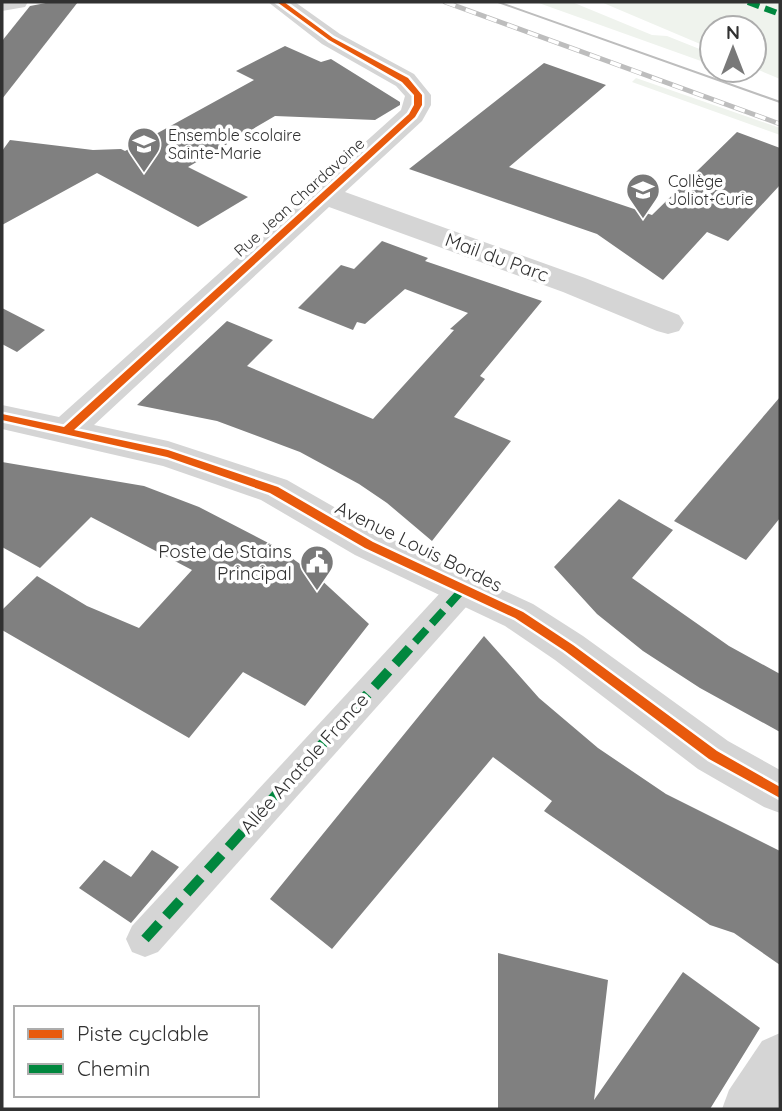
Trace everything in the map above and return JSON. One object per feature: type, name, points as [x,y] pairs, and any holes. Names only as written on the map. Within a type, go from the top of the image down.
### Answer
[{"type":"street","points":[[2,4],[16,2]]},
{"type":"street","name":"Rue Jean Chardavoine","points":[[67,430],[412,115],[418,105],[418,95],[405,80],[331,39],[280,2]]},
{"type":"street","name":"Mail du Parc","points":[[325,195],[574,285],[668,323]]},
{"type":"street","name":"Avenue Louis Bordes","points":[[2,417],[168,454],[274,490],[369,545],[497,603],[543,630],[713,755],[780,793]]},
{"type":"street","name":"Allée Anatole France","points":[[145,939],[464,587]]},
{"type":"street","points":[[748,1109],[780,1059]]},
{"type":"shaded area","points":[[536,2],[572,2],[652,35],[667,36],[698,48],[698,60]]},
{"type":"shaded area","points":[[601,2],[780,2],[780,79],[768,74],[768,14],[698,14],[698,43]]},
{"type":"shaded area","points":[[636,78],[780,128],[780,135],[632,82]]},
{"type":"building","points":[[51,2],[78,2],[2,99],[2,41],[30,6]]},
{"type":"building","points":[[285,46],[321,62],[331,59],[400,102],[400,105],[375,120],[275,116],[188,167],[248,197],[198,227],[97,173],[2,225],[2,151],[10,140],[125,151],[254,80],[236,71]]},
{"type":"building","points":[[544,63],[606,85],[509,167],[652,215],[737,132],[780,148],[780,185],[728,241],[707,232],[663,280],[597,234],[409,169]]},
{"type":"building","points":[[382,241],[428,258],[425,261],[542,301],[480,376],[485,379],[454,417],[511,441],[432,541],[387,503],[359,484],[300,452],[217,421],[137,405],[227,321],[273,340],[247,366],[373,419],[454,330],[450,329],[468,313],[405,289],[365,324],[357,322],[353,330],[298,308],[341,265],[354,269]]},
{"type":"building","points":[[2,308],[45,330],[17,352],[2,344]]},
{"type":"building","points":[[780,397],[780,518],[746,560],[674,521]]},
{"type":"building","points":[[2,462],[144,486],[199,507],[278,548],[318,577],[369,624],[305,706],[243,672],[189,738],[2,630],[2,610],[37,576],[87,606],[139,628],[192,570],[91,517],[40,568],[2,547]]},
{"type":"building","points":[[619,499],[673,530],[632,578],[729,646],[780,674],[780,732],[700,688],[643,651],[597,614],[554,567]]},
{"type":"building","points":[[484,636],[539,698],[598,748],[666,794],[780,851],[780,965],[734,933],[710,925],[544,811],[552,801],[493,757],[332,949],[270,899]]},
{"type":"building","points":[[152,850],[179,867],[131,923],[79,888],[104,860],[131,877]]},
{"type":"building","points":[[498,953],[608,980],[594,1100],[683,972],[760,1028],[710,1109],[498,1109]]},
{"type":"tram line","points":[[498,2],[780,102]]},
{"type":"railway","points":[[445,2],[780,124]]},
{"type":"marked path","points":[[748,2],[780,14]]},
{"type":"marked path","points":[[145,939],[464,588]]},
{"type":"cycle path","points":[[67,430],[412,115],[418,105],[418,95],[405,80],[331,39],[280,2]]},
{"type":"cycle path","points":[[2,417],[168,454],[274,490],[369,545],[519,615],[569,648],[713,755],[780,793]]},
{"type":"place","name":"Ensemble scolaire Sainte-Marie","points":[[144,174]]},
{"type":"place","name":"Collège Joliot-Curie","points":[[643,220]]},
{"type":"place","name":"Poste de Stains Principal","points":[[317,592]]}]
